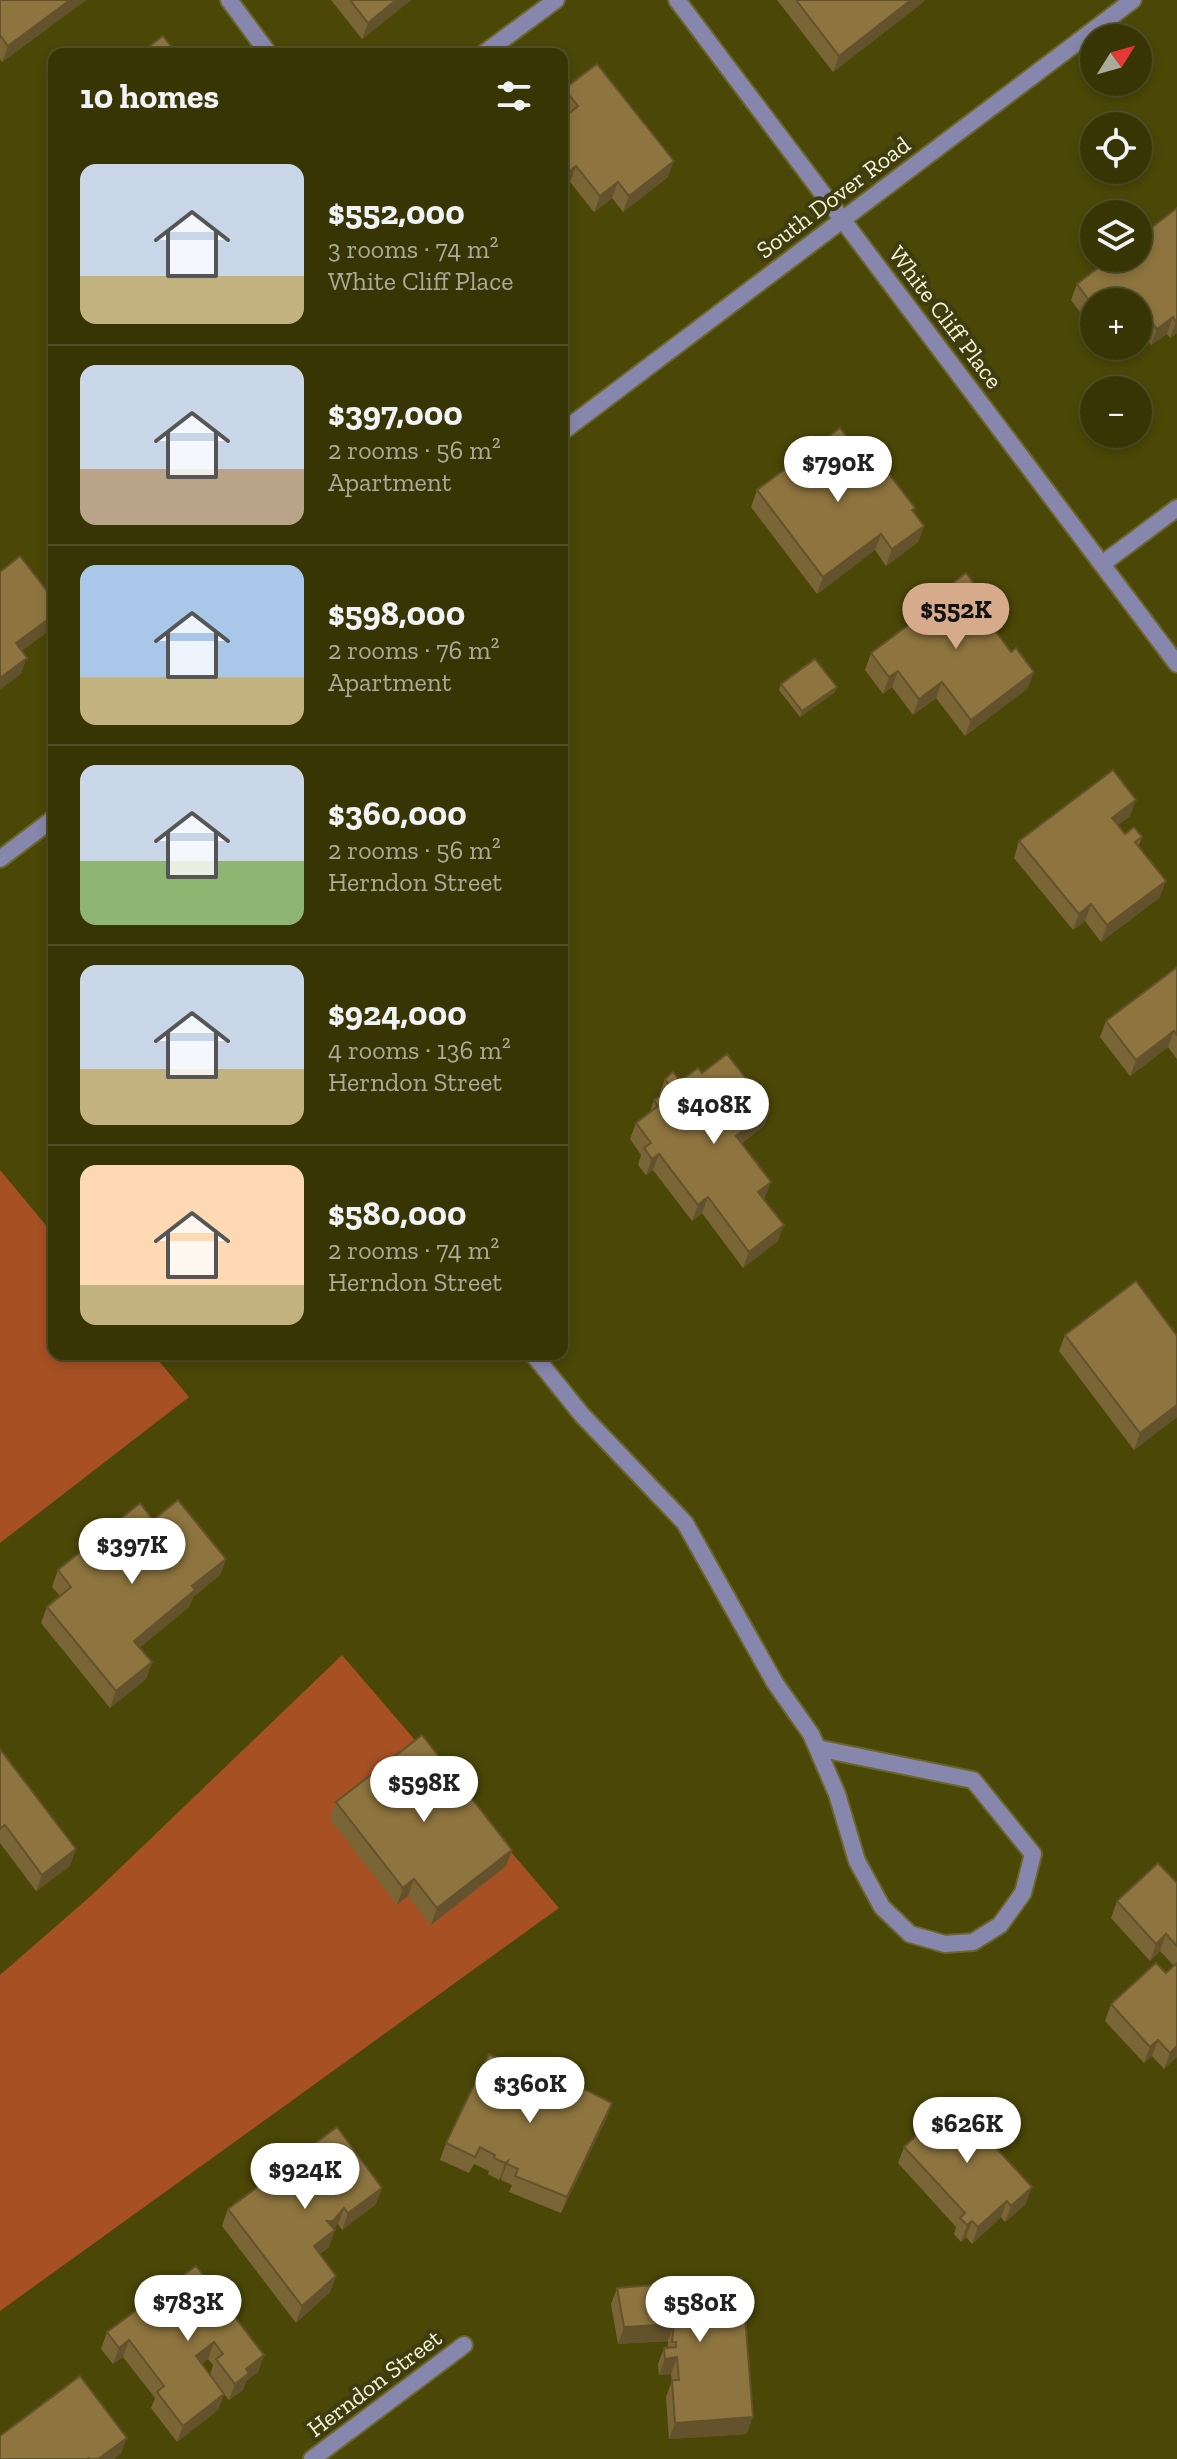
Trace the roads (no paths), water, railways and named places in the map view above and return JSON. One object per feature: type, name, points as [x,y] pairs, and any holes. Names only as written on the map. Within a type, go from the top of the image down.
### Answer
[{"type":"street","points":[[229,0],[265,48]]},
{"type":"street","points":[[491,48],[556,0]]},
{"type":"street","name":"White Cliff Place","points":[[677,0],[1177,664]]},
{"type":"street","name":"South Dover Road","points":[[568,427],[1133,0]]},
{"type":"street","points":[[1102,564],[1177,508]]},
{"type":"street","points":[[0,859],[48,823]]},
{"type":"street","points":[[538,1360],[582,1415],[685,1523],[775,1683],[811,1734],[817,1748],[837,1794],[857,1861],[882,1907],[910,1934],[945,1944],[973,1942],[1000,1925],[1023,1893],[1033,1854],[973,1780],[817,1748]]},
{"type":"street","name":"Herndon Street","points":[[312,2459],[464,2345]]}]
